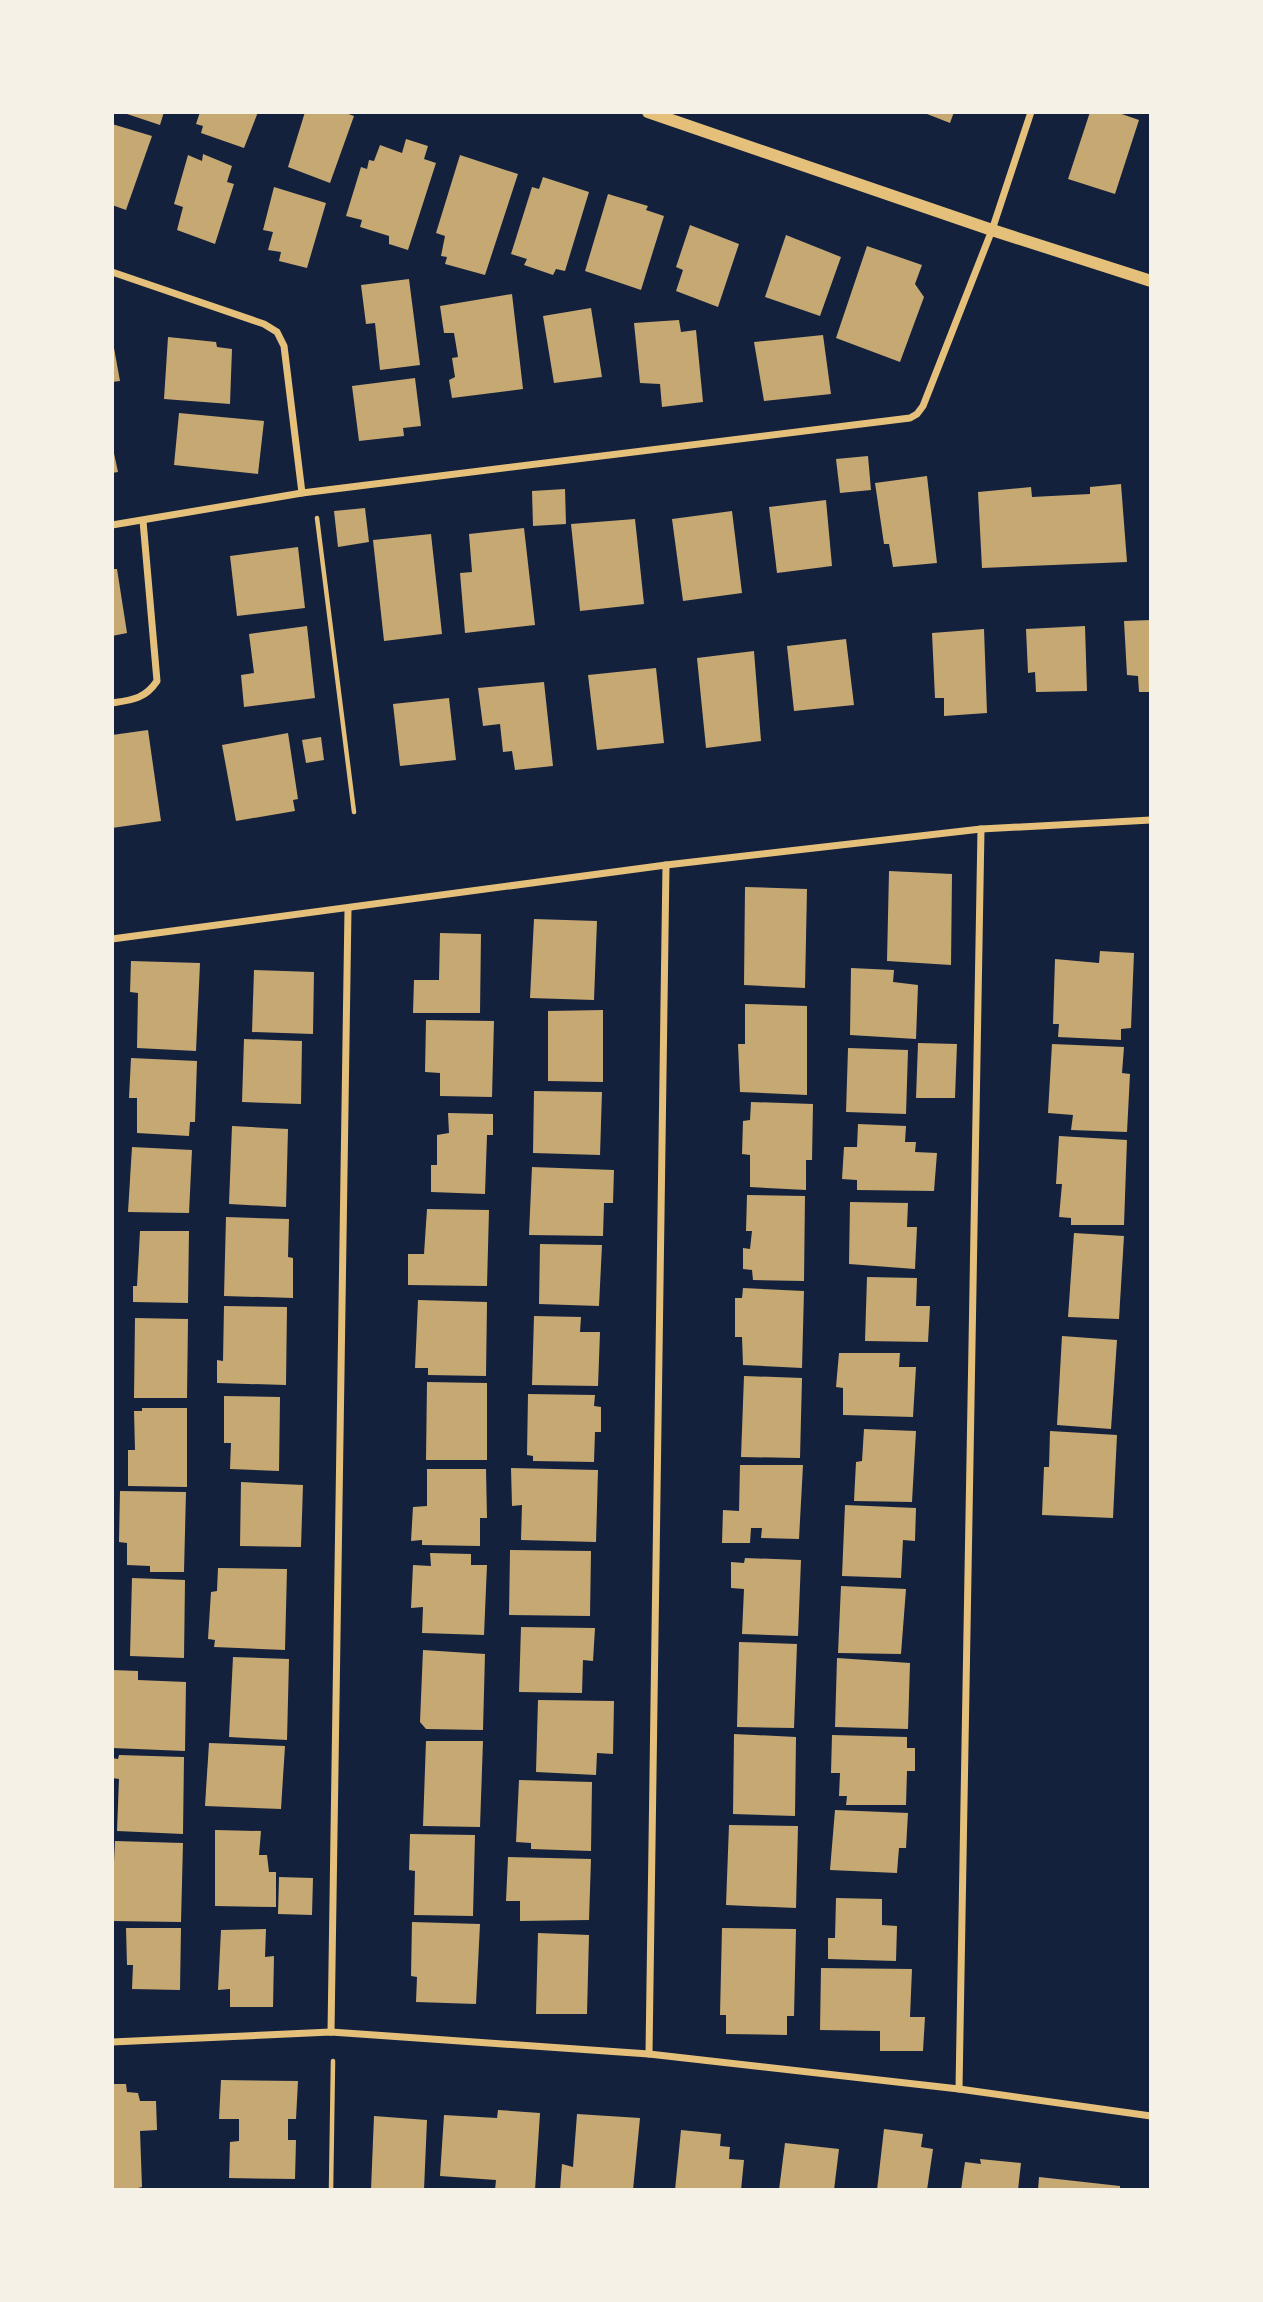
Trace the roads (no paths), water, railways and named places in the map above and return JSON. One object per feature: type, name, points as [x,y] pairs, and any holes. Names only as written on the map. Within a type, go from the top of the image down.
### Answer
[{"type":"street","points":[[648,112],[992,230],[1151,281]]},
{"type":"street","points":[[112,525],[302,493],[910,418],[923,406],[992,230],[1031,112]]},
{"type":"street","points":[[112,272],[249,318],[277,332],[284,346],[302,493]]},
{"type":"street","points":[[112,703],[140,698],[150,692],[157,681],[143,521]]},
{"type":"street","points":[[112,939],[666,865],[981,829],[1151,820]]},
{"type":"street","points":[[959,2089],[981,829]]},
{"type":"street","points":[[649,2054],[666,865]]},
{"type":"street","points":[[331,2032],[348,909]]},
{"type":"street","points":[[112,2042],[331,2032],[649,2054],[959,2089],[1151,2116]]}]
